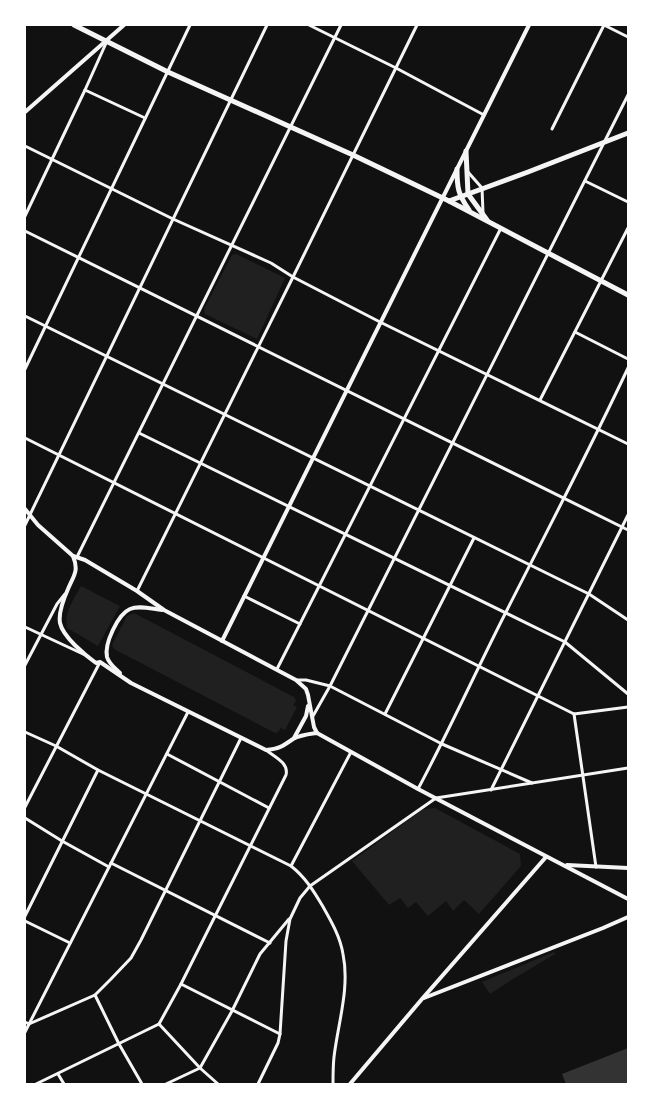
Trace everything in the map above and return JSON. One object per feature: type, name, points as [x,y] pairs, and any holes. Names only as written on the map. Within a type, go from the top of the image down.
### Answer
[{"type":"main road","points":[[74,25],[168,72],[443,198],[628,295]]},
{"type":"main road","points":[[449,201],[628,132]]},
{"type":"main road","points":[[466,152],[468,194],[488,220]]},
{"type":"main road","points":[[456,169],[460,197],[469,211]]},
{"type":"street","points":[[25,112],[124,25]]},
{"type":"street","points":[[25,369],[190,25]]},
{"type":"street","points":[[25,525],[267,25]]},
{"type":"street","points":[[309,25],[485,115]]},
{"type":"street","points":[[36,1084],[159,1024],[286,775],[287,768],[285,764],[266,750],[130,682],[100,662],[96,663],[84,654],[65,633],[60,622],[61,608],[75,574],[75,557],[114,483],[341,25]]},
{"type":"street","points":[[136,590],[293,278],[417,25]]},
{"type":"street","points":[[222,641],[529,25]]},
{"type":"street","points":[[552,129],[604,25],[628,37]]},
{"type":"street","points":[[25,216],[107,41]]},
{"type":"street","points":[[85,90],[145,118]]},
{"type":"street","points":[[312,717],[330,686],[628,95]]},
{"type":"street","points":[[25,146],[173,219],[271,264],[293,278],[380,322],[628,444]]},
{"type":"street","points":[[467,172],[482,188],[483,214]]},
{"type":"street","points":[[585,180],[628,202]]},
{"type":"street","points":[[276,670],[501,227]]},
{"type":"street","points":[[540,400],[628,228]]},
{"type":"street","points":[[25,231],[628,530]]},
{"type":"street","points":[[25,316],[589,594],[628,620]]},
{"type":"street","points":[[575,332],[628,359]]},
{"type":"street","points":[[418,789],[628,368]]},
{"type":"street","points":[[138,433],[565,642],[628,694]]},
{"type":"street","points":[[25,438],[574,714],[628,707]]},
{"type":"street","points":[[25,509],[38,525],[75,557],[85,560],[136,590],[164,610],[296,680],[306,689],[317,733],[418,789],[628,899]]},
{"type":"street","points":[[491,790],[628,515]]},
{"type":"street","points":[[385,714],[474,538]]},
{"type":"street","points":[[25,665],[68,589]]},
{"type":"street","points":[[244,596],[300,624]]},
{"type":"street","points":[[130,682],[110,662],[107,656],[109,638],[120,619],[131,608],[164,610]]},
{"type":"street","points":[[25,627],[84,654]]},
{"type":"street","points":[[25,807],[100,662]]},
{"type":"street","points":[[296,680],[306,680],[330,686],[442,744],[532,783]]},
{"type":"street","points":[[294,739],[306,716],[308,701]]},
{"type":"street","points":[[25,1032],[27,1023],[188,712]]},
{"type":"street","points":[[574,714],[596,867]]},
{"type":"street","points":[[25,732],[291,866],[302,874],[332,922],[344,954],[346,973],[333,1059],[333,1084]]},
{"type":"street","points":[[266,750],[276,749],[294,739],[317,733]]},
{"type":"street","points":[[27,1023],[95,995],[131,958],[241,738]]},
{"type":"street","points":[[291,866],[351,752]]},
{"type":"street","points":[[167,754],[269,808]]},
{"type":"street","points":[[166,1084],[200,1068],[260,954],[290,918],[300,898],[310,886],[436,798],[628,768]]},
{"type":"street","points":[[25,916],[98,770]]},
{"type":"street","points":[[25,818],[109,867]]},
{"type":"street","points":[[350,1084],[546,856]]},
{"type":"street","points":[[111,863],[270,942]]},
{"type":"street","points":[[564,865],[628,868]]},
{"type":"street","points":[[422,999],[628,917]]},
{"type":"street","points":[[258,1084],[278,1043],[280,1034],[286,940],[290,918]]},
{"type":"street","points":[[25,921],[70,943]]},
{"type":"street","points":[[181,984],[280,1034]]},
{"type":"street","points":[[95,995],[119,1044],[142,1084]]},
{"type":"street","points":[[159,1024],[200,1068],[218,1084]]},
{"type":"street","points":[[58,1073],[64,1084]]},
{"type":"shaded area","points":[[236,254],[285,278],[257,339],[205,314],[204,309],[232,255]]},
{"type":"shaded area","points":[[81,586],[120,606],[98,646],[67,628],[68,611]]},
{"type":"shaded area","points":[[134,613],[294,697],[296,701],[293,705],[297,707],[285,730],[281,728],[275,733],[114,649],[112,645],[127,616]]},
{"type":"shaded area","points":[[435,808],[520,854],[521,866],[479,914],[464,900],[453,911],[446,901],[428,916],[416,902],[408,908],[400,898],[389,905],[352,861],[422,810]]},
{"type":"shaded area","points":[[554,952],[555,954],[490,994],[482,982]]},
{"type":"shaded area","points":[[628,1048],[628,1084],[566,1084],[562,1074]]}]
